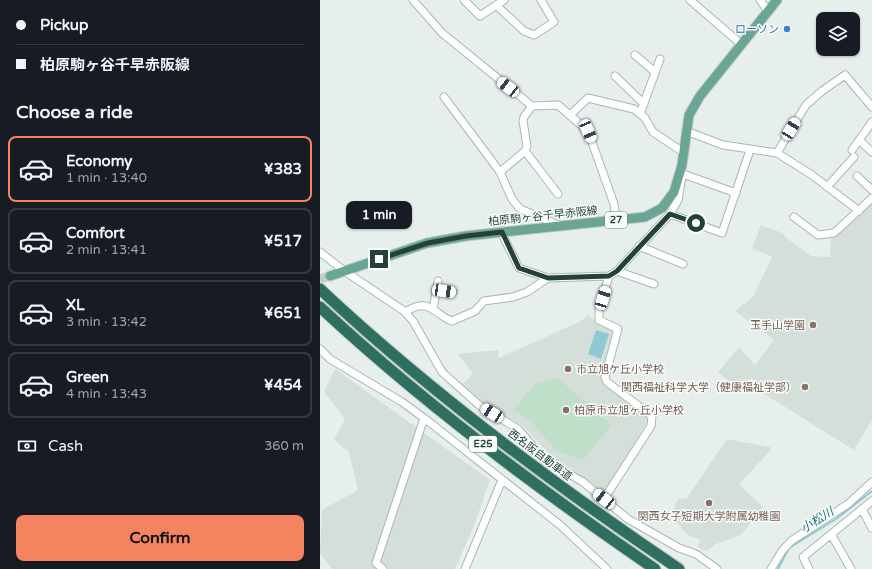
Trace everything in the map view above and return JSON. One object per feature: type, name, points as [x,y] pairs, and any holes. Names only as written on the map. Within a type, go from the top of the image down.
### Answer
[{"type":"highway","name":"西名阪自動車道","points":[[320,289],[400,360],[490,434],[579,500],[679,569]]},
{"type":"highway","name":"E25","points":[[320,307],[394,374],[458,425],[530,480],[655,569]]},
{"type":"main road","name":"柏原駒ヶ谷千早赤阪線","points":[[330,276],[343,270],[428,243],[466,236],[645,217],[662,208],[674,192],[682,170],[683,152],[689,115],[700,96],[777,0]]},
{"type":"street","points":[[413,0],[442,33],[532,106],[558,105],[588,131],[614,204],[616,220]]},
{"type":"street","points":[[464,0],[480,16],[504,0]]},
{"type":"street","points":[[496,5],[524,31],[534,35],[554,22],[541,0]]},
{"type":"street","points":[[690,0],[742,44]]},
{"type":"street","points":[[760,0],[768,11]]},
{"type":"street","points":[[635,55],[656,72]]},
{"type":"street","points":[[640,114],[660,59]]},
{"type":"street","points":[[777,153],[806,105],[822,91],[845,75],[872,107]]},
{"type":"street","points":[[615,76],[644,104]]},
{"type":"street","points":[[444,97],[500,172],[512,199],[520,209],[561,226]]},
{"type":"street","points":[[570,115],[588,98],[634,109],[645,118],[653,132],[683,152]]},
{"type":"street","points":[[500,172],[525,151],[527,146],[523,120],[532,106]]},
{"type":"street","points":[[827,187],[853,153],[859,140],[872,122]]},
{"type":"street","points":[[686,131],[723,145],[777,153],[795,163],[859,211]]},
{"type":"street","points":[[859,140],[872,152]]},
{"type":"street","points":[[670,214],[722,232],[750,150]]},
{"type":"street","points":[[525,151],[558,194]]},
{"type":"street","points":[[502,232],[519,268],[548,278],[609,276],[617,271],[670,214],[678,200],[682,170],[736,193]]},
{"type":"street","points":[[857,176],[872,190]]},
{"type":"street","points":[[794,217],[818,235],[834,233],[872,198]]},
{"type":"street","points":[[639,246],[683,264]]},
{"type":"street","points":[[320,252],[343,270],[405,312],[413,321],[442,372],[479,405],[518,429],[545,460],[583,482],[628,518],[679,548],[696,554],[717,569]]},
{"type":"street","points":[[617,271],[654,284]]},
{"type":"street","points":[[604,499],[651,426],[652,416],[607,382],[605,377],[618,329],[599,320],[599,309],[609,276]]},
{"type":"street","points":[[405,312],[420,306],[434,310],[446,320],[452,321],[475,311],[484,301],[513,297],[526,292],[548,278]]},
{"type":"street","points":[[434,310],[438,281]]},
{"type":"street","points":[[436,290],[453,292]]},
{"type":"street","points":[[320,349],[330,358],[402,402],[424,418],[560,525],[607,569]]},
{"type":"street","points":[[383,569],[376,563],[424,418]]},
{"type":"street","points":[[466,569],[502,480]]},
{"type":"street","points":[[771,569],[782,551],[791,541],[848,504],[870,487]]},
{"type":"street","points":[[809,569],[803,558],[872,501]]},
{"type":"street","points":[[862,510],[872,528]]},
{"type":"street","points":[[831,534],[851,569]]},
{"type":"shaded area","name":"玉手山学園","points":[[872,200],[872,420],[854,450],[766,395],[752,378],[735,386],[718,372],[739,347],[755,365],[774,340],[735,311],[753,297],[772,257],[752,248],[761,225],[785,234],[784,236],[811,256],[830,257],[831,238]]},
{"type":"shaded area","name":"柏原市立旭ヶ丘小学校","points":[[589,314],[590,318],[612,328],[614,334],[601,380],[647,418],[646,424],[605,492],[553,458],[522,425],[482,402],[462,385],[473,373],[458,354],[498,350],[499,358],[581,321]]},
{"type":"shaded area","points":[[335,369],[490,480],[475,523],[455,569],[332,569],[320,553],[322,510],[358,490],[349,452],[334,440],[345,419],[324,392]]},
{"type":"shaded area","points":[[727,439],[770,447],[771,450],[739,484],[763,507],[741,535],[716,544],[707,551],[698,547],[700,540],[688,535],[671,516],[678,499],[687,498]]},
{"type":"green space","points":[[558,378],[612,425],[582,460],[555,450],[530,420],[513,410],[535,384]]},
{"type":"water","points":[[596,330],[609,334],[601,359],[588,354]]},
{"type":"waterway","name":"小松川","points":[[778,569],[789,548],[836,519],[872,491]]},
{"type":"tunnel","points":[[320,279],[330,276]]},
{"type":"place","name":"ローソン","points":[[787,29]]},
{"type":"place","name":"玉手山学園","points":[[813,325]]},
{"type":"place","name":"市立旭ケ丘小学校","points":[[568,369]]},
{"type":"place","name":"関西福祉科学大学（健康福祉学部）","points":[[805,387]]},
{"type":"place","name":"柏原市立旭ヶ丘小学校","points":[[566,410]]},
{"type":"place","name":"関西女子短期大学附属幼稚園","points":[[709,503]]},
{"type":"route","points":[[379,259],[428,243],[466,236],[502,232],[519,268],[548,278],[609,276],[617,271],[670,214],[696,223]]}]
